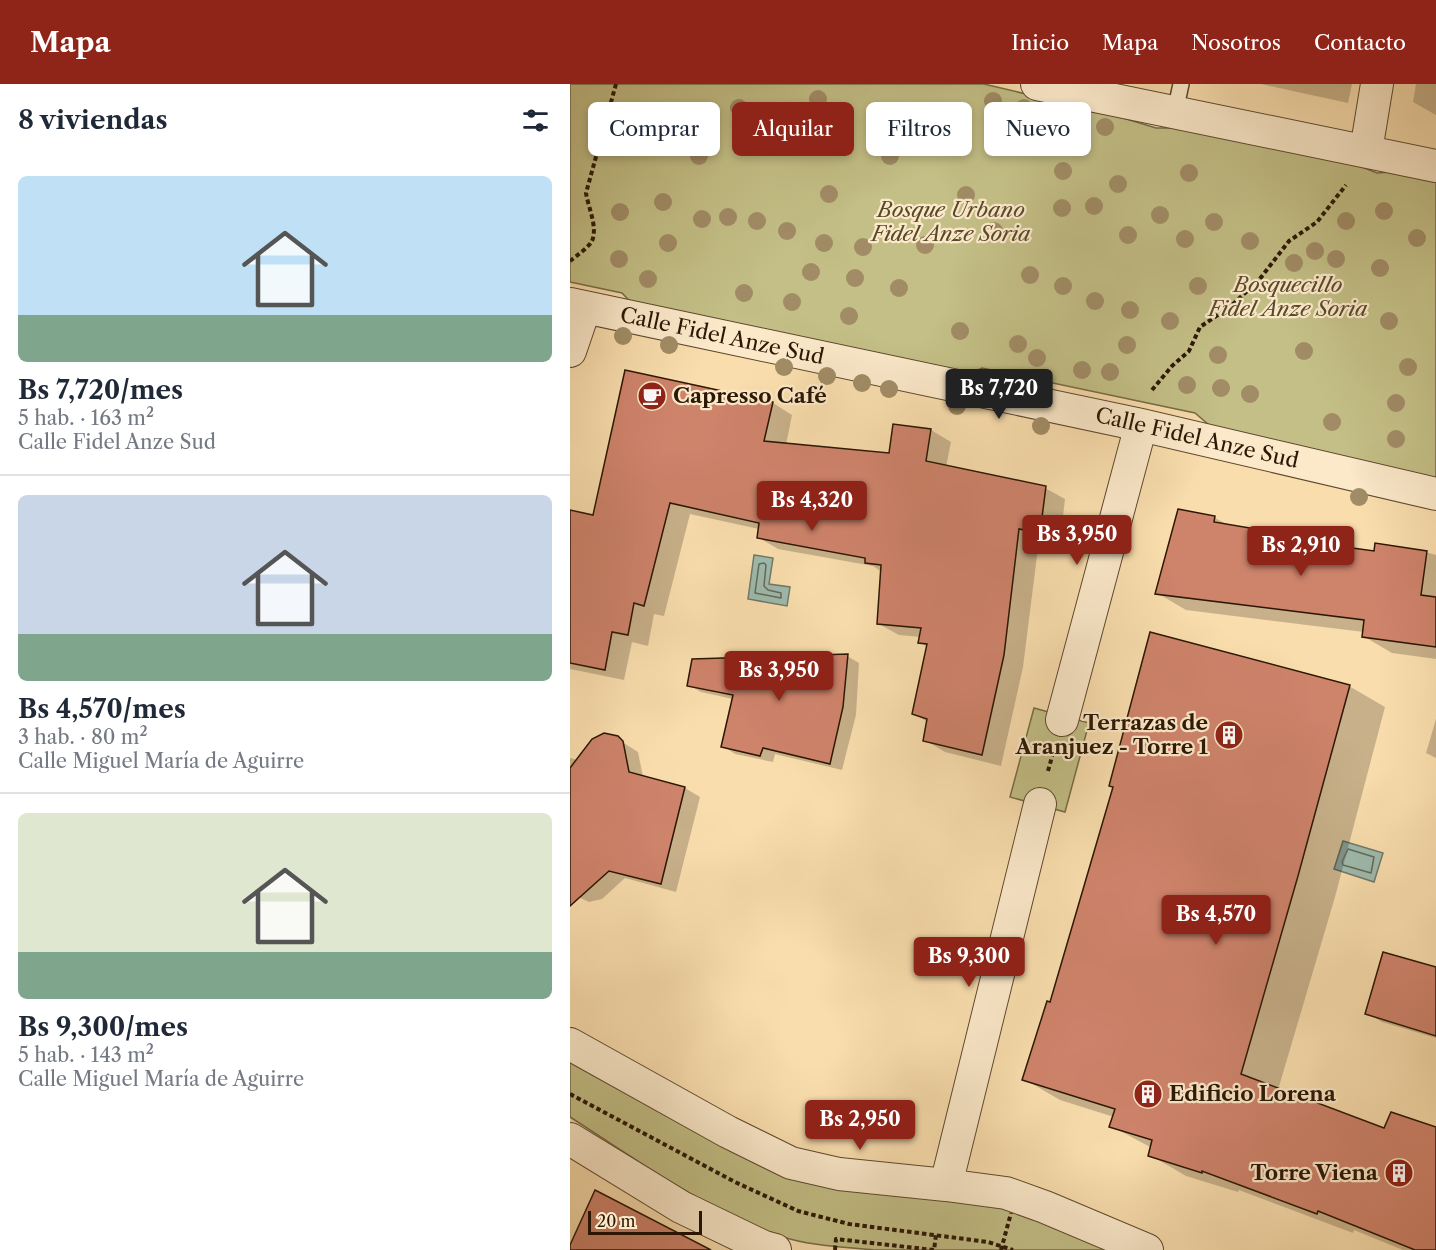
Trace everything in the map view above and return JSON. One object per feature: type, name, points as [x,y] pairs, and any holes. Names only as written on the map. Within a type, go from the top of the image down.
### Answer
[{"type":"street","points":[[1037,84],[1178,98],[1359,164],[1436,166]]},
{"type":"street","points":[[1359,164],[1377,84]]},
{"type":"street","points":[[570,351],[578,306]]},
{"type":"street","name":"Calle Fidel Anze Sud","points":[[578,306],[1144,410],[1436,494]]},
{"type":"street","points":[[1062,720],[1144,410]]},
{"type":"street","points":[[946,1185],[1040,804]]},
{"type":"street","points":[[570,1044],[728,1132],[791,1163],[839,1174],[1006,1193],[1045,1206],[1147,1250]]},
{"type":"street","points":[[570,1139],[681,1207],[764,1247],[775,1250]]},
{"type":"path","points":[[570,261],[591,241],[594,226],[588,209],[586,193],[616,84]]},
{"type":"path","points":[[1144,410],[1172,366],[1189,351],[1200,327],[1231,306],[1259,280],[1289,241],[1317,222],[1359,164]]},
{"type":"path","points":[[1040,804],[1062,720]]},
{"type":"path","points":[[1001,1250],[1011,1213]]},
{"type":"path","points":[[835,1250],[836,1239],[934,1250],[936,1235]]},
{"type":"green space","name":"Bosquecillo Fidel Anze Soria","points":[[570,84],[984,84],[1060,102],[984,102],[984,156],[1091,156],[1091,109],[1156,128],[1183,128],[1342,159],[1377,173],[1436,169],[1436,481],[1216,431],[1195,413],[982,368],[957,380],[656,329],[622,293],[570,282]]},
{"type":"green space","points":[[1034,708],[1089,723],[1065,812],[1010,797]]},
{"type":"green space","points":[[570,1059],[753,1160],[1022,1210],[1121,1250],[874,1250],[815,1244],[780,1236],[698,1198],[570,1117]]},
{"type":"water","points":[[754,555],[773,558],[769,584],[790,587],[787,606],[748,599]]},
{"type":"water","points":[[1343,841],[1383,853],[1374,882],[1334,869]]},
{"type":"building","points":[[625,370],[773,402],[764,441],[889,453],[893,424],[931,429],[926,461],[1046,486],[1040,533],[1019,529],[1004,655],[982,755],[923,741],[927,719],[912,714],[927,644],[918,643],[921,628],[877,624],[881,565],[865,563],[865,558],[757,538],[759,523],[670,503],[644,606],[634,603],[628,635],[612,632],[605,670],[570,663],[570,510],[593,515]]},
{"type":"building","points":[[1178,509],[1215,516],[1214,522],[1274,532],[1273,537],[1374,551],[1375,543],[1427,551],[1421,595],[1436,597],[1436,647],[1362,637],[1364,620],[1155,594]]},
{"type":"building","points":[[1150,632],[1350,685],[1241,1074],[1384,1128],[1391,1112],[1436,1127],[1436,1250],[1415,1250],[1318,1211],[1317,1214],[1202,1171],[1202,1173],[1148,1156],[1152,1140],[1109,1127],[1115,1109],[1022,1080],[1047,1001],[1050,1002],[1113,787],[1109,786]]},
{"type":"building","points":[[848,654],[843,707],[830,764],[763,748],[760,756],[721,747],[733,695],[687,686],[692,659]]},
{"type":"building","points":[[604,733],[618,736],[623,741],[629,772],[685,787],[661,884],[609,871],[570,906],[570,768],[592,739]]},
{"type":"building","points":[[1383,952],[1436,967],[1436,1036],[1365,1014]]},
{"type":"building","points":[[595,1190],[711,1250],[570,1250],[570,1245]]},
{"type":"place","name":"Capresso Café","points":[[652,396]]},
{"type":"place","name":"Terrazas de Aranjuez - Torre 1","points":[[1229,735]]},
{"type":"place","name":"Edificio Lorena","points":[[1148,1094]]},
{"type":"place","name":"Torre Viena","points":[[1399,1173]]},
{"type":"park label","name":"Bosque Urbano Fidel Anze Soria","points":[[951,222]]}]
